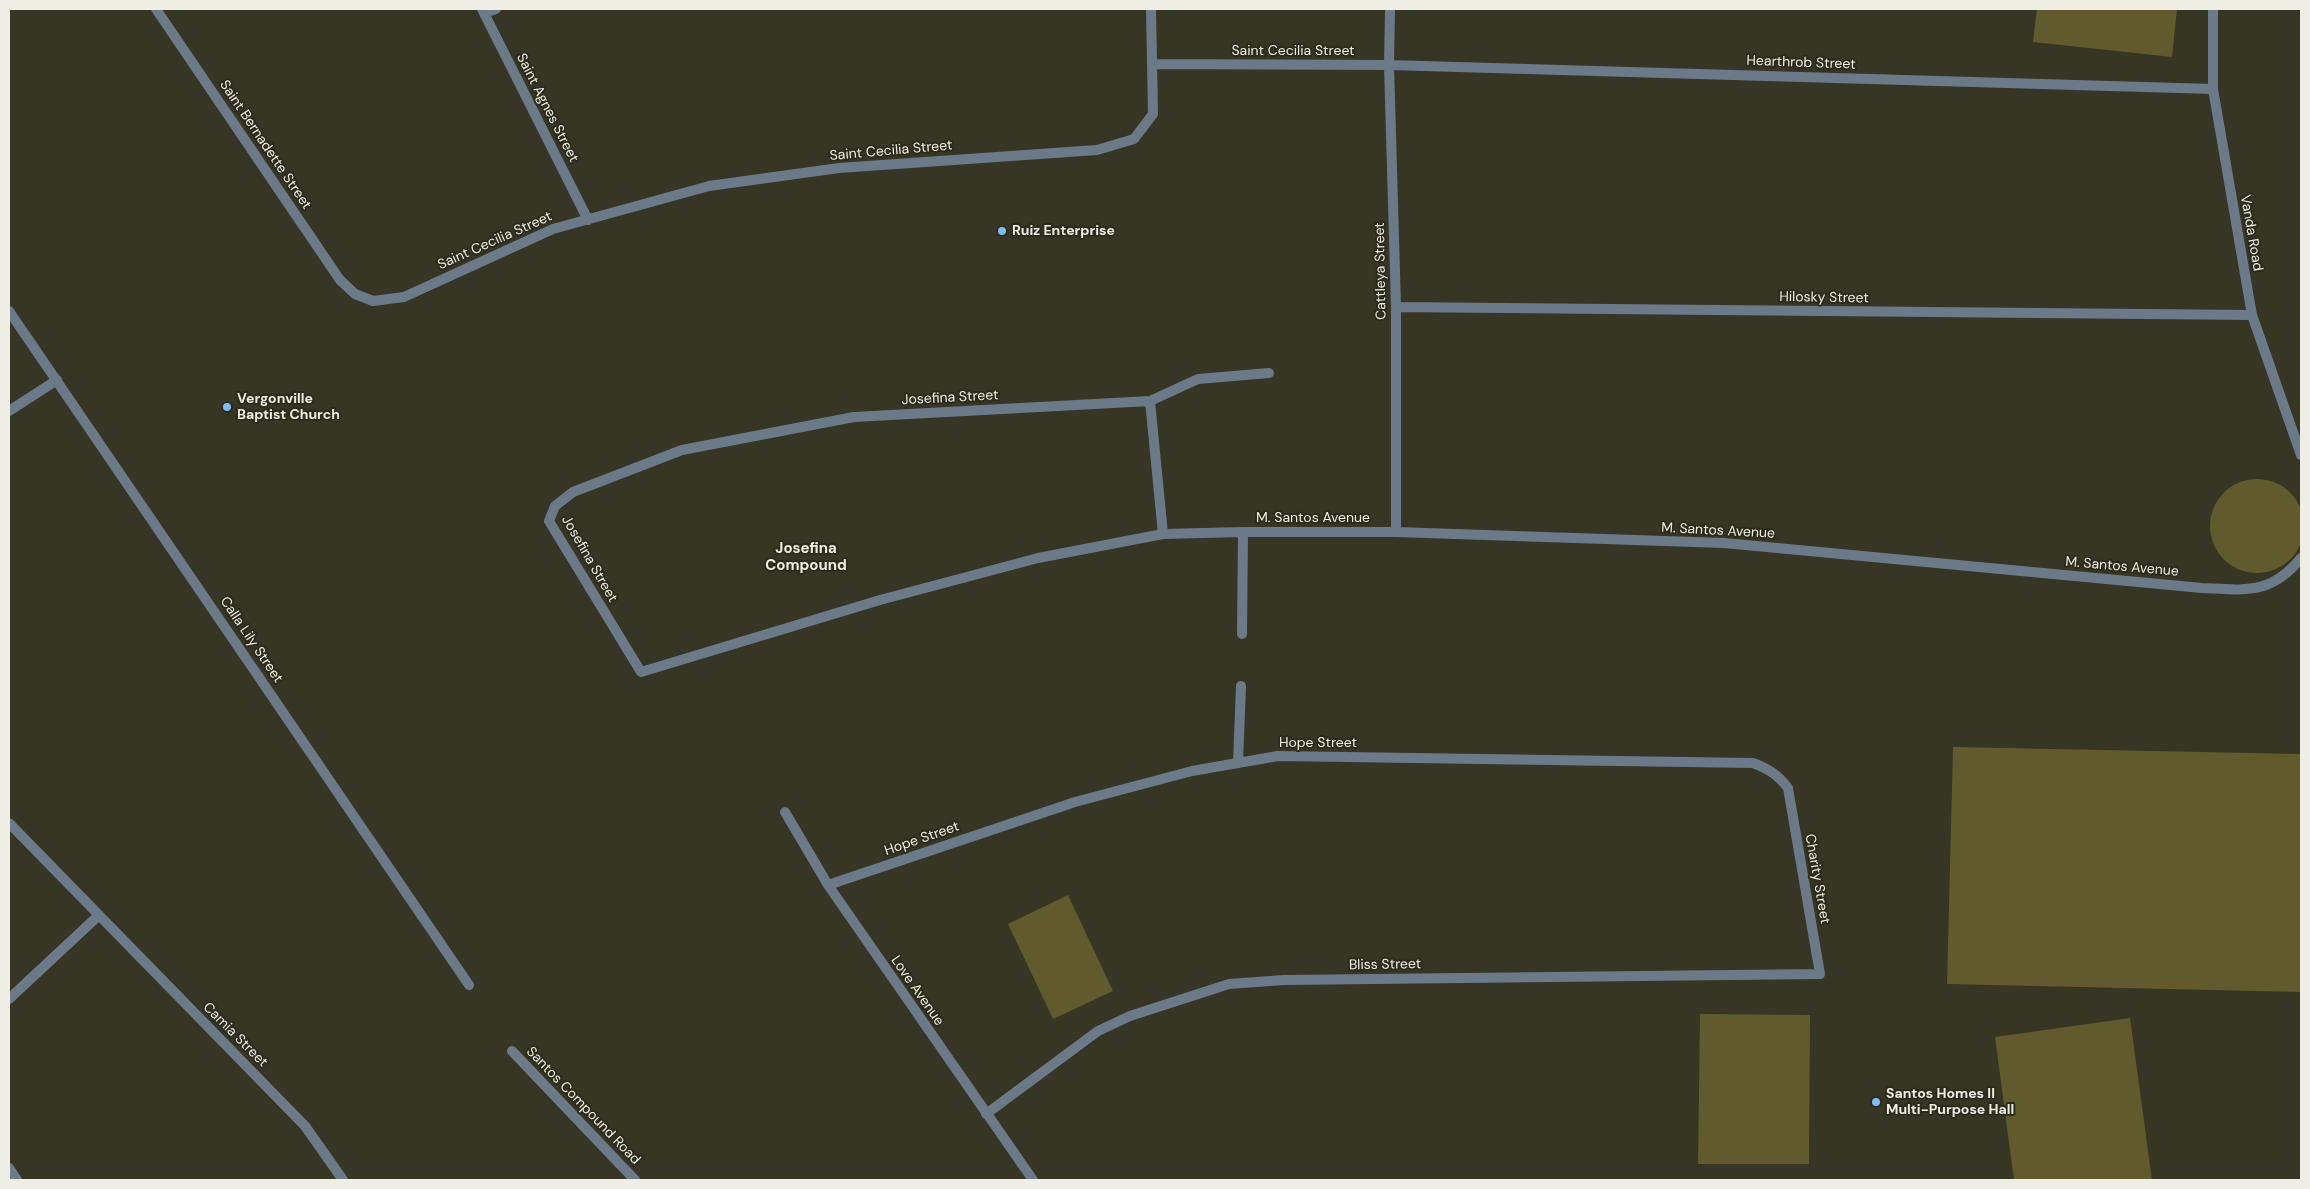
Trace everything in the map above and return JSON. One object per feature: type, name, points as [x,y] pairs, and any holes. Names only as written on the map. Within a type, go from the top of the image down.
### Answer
[{"type":"street","name":"Saint Bernadette Street","points":[[156,9],[340,280],[355,294]]},
{"type":"street","points":[[483,11],[496,9]]},
{"type":"street","points":[[1151,9],[1152,64]]},
{"type":"street","name":"Cattleya Street","points":[[1390,9],[1389,65],[1396,307],[1396,532]]},
{"type":"street","name":"Vanda Road","points":[[2213,9],[2213,89],[2252,315],[2301,455]]},
{"type":"street","name":"Saint Agnes Street","points":[[483,11],[588,220]]},
{"type":"street","name":"Saint Cecilia Street","points":[[355,294],[373,302],[404,297],[553,229],[710,186],[821,171],[1097,150],[1134,139],[1153,114],[1152,64],[1389,65]]},
{"type":"street","name":"Hearthrob Street","points":[[1389,65],[2213,89]]},
{"type":"street","name":"Hilosky Street","points":[[1396,307],[2252,315]]},
{"type":"street","name":"Calla Lily Street","points":[[9,311],[470,985]]},
{"type":"street","name":"Josefina Street","points":[[1243,532],[1163,534],[1038,558],[880,600],[641,672],[549,521],[555,506],[573,492],[682,450],[854,417],[1150,401],[1198,378],[1269,373]]},
{"type":"street","points":[[9,411],[57,380]]},
{"type":"street","points":[[1150,401],[1163,534]]},
{"type":"street","name":"M. Santos Avenue","points":[[1242,634],[1243,532],[1396,532],[1724,543],[2202,588],[2256,590],[2288,574],[2301,558]]},
{"type":"street","points":[[1238,763],[1241,686]]},
{"type":"street","name":"Hope Street","points":[[828,885],[1075,802],[1192,771],[1278,756],[1753,763],[1767,768],[1780,777],[1788,788]]},
{"type":"street","name":"Charity Street","points":[[1788,788],[1820,974]]},
{"type":"street","name":"Love Avenue","points":[[785,812],[828,885],[1033,1180]]},
{"type":"street","name":"Camia Street","points":[[9,823],[98,916],[306,1126],[343,1180]]},
{"type":"street","points":[[9,999],[98,916]]},
{"type":"street","name":"Bliss Street","points":[[986,1114],[1098,1031],[1130,1016],[1229,984],[1284,980],[1820,974]]},
{"type":"street","name":"Santos Compound Road","points":[[512,1051],[635,1180]]},
{"type":"street","points":[[9,1168],[17,1180]]},
{"type":"shaded area","points":[[2037,9],[2177,9],[2172,57],[2033,42]]},
{"type":"shaded area","points":[[2257,479],[2275,483],[2290,493],[2300,508],[2304,526],[2300,544],[2290,559],[2275,569],[2257,573],[2239,569],[2224,559],[2214,544],[2210,526],[2214,508],[2224,493],[2239,483]]},
{"type":"shaded area","points":[[1953,747],[2301,754],[2301,992],[1947,984]]},
{"type":"shaded area","points":[[1068,895],[1113,991],[1053,1019],[1008,924]]},
{"type":"shaded area","points":[[1700,1014],[1810,1015],[1809,1164],[1698,1164]]},
{"type":"shaded area","points":[[2130,1018],[2152,1180],[2014,1180],[1995,1037]]},
{"type":"place","name":"Ruiz Enterprise","points":[[1002,231]]},
{"type":"place","name":"Vergonville Baptist Church","points":[[227,407]]},
{"type":"place","name":"Santos Homes II Multi-Purpose Hall","points":[[1876,1102]]},
{"type":"district","name":"Josefina Compound","points":[[806,558]]}]
